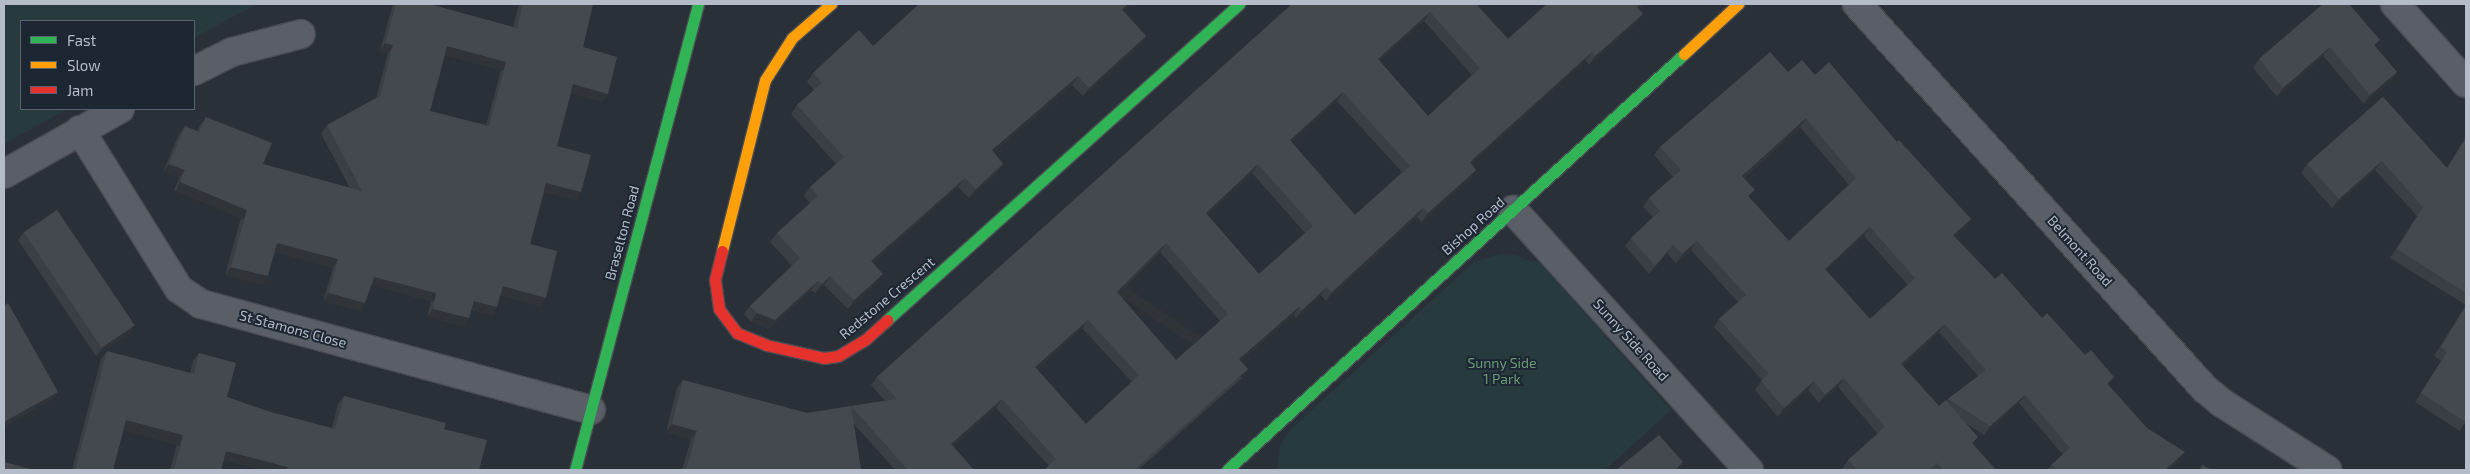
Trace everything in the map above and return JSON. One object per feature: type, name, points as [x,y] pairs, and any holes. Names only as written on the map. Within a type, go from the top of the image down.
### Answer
[{"type":"street","name":"Braselton Road","points":[[575,470],[698,4]]},
{"type":"street","name":"Redstone Crescent","points":[[831,4],[792,38],[765,80],[715,280],[719,309],[737,333],[766,345],[824,358],[838,356],[865,340],[1239,4]]},
{"type":"street","name":"Bishop Road","points":[[1233,468],[1738,4]]},
{"type":"street","name":"Belmont Road","points":[[1858,4],[2213,396],[2326,470]]},
{"type":"street","points":[[2395,4],[2461,66]]},
{"type":"street","points":[[195,70],[232,52],[301,34]]},
{"type":"street","points":[[4,174],[118,110]]},
{"type":"street","name":"St Stamons Close","points":[[80,130],[179,289],[201,304],[591,410]]},
{"type":"street","name":"Sunny Side Road","points":[[1513,210],[1748,470]]},
{"type":"green space","points":[[4,4],[256,4],[195,37],[195,20],[20,20],[20,110],[65,110],[4,144]]},
{"type":"green space","name":"Sunny Side 1 Park","points":[[1502,254],[1515,255],[1541,264],[1671,410],[1605,470],[1277,470],[1280,445],[1289,431],[1475,261]]},
{"type":"building","points":[[396,4],[429,4],[517,28],[523,4],[593,4],[583,47],[617,57],[608,94],[573,84],[557,146],[591,155],[581,192],[546,183],[530,244],[557,251],[546,298],[503,286],[497,307],[474,301],[469,318],[433,309],[436,293],[374,277],[365,303],[329,293],[338,259],[277,243],[268,276],[231,267],[247,210],[180,182],[185,170],[169,164],[185,126],[199,132],[206,117],[272,143],[263,164],[362,191],[327,125],[380,96],[393,45],[385,43]],"holes":[[[447,46],[506,62],[489,126],[430,111]]]},
{"type":"building","points":[[919,4],[1128,4],[1122,10],[1146,36],[1089,88],[1078,76],[992,150],[1003,164],[976,189],[965,178],[871,261],[883,274],[854,300],[830,276],[822,284],[818,281],[775,320],[757,313],[750,306],[800,258],[777,233],[818,196],[810,187],[844,157],[797,105],[822,83],[813,73],[859,30],[873,46]]},
{"type":"building","points":[[1292,4],[1476,4],[1508,39],[1547,4],[1641,4],[1637,7],[1643,14],[1595,56],[1592,52],[1470,162],[1476,170],[1428,213],[1423,208],[1332,292],[1327,287],[1302,310],[1300,306],[1239,359],[1248,369],[1134,470],[1044,470],[1056,459],[1002,399],[951,444],[974,470],[908,470],[851,406],[897,399],[877,377]],"holes":[[[1430,12],[1480,68],[1428,116],[1378,59]],[[1343,92],[1410,166],[1355,215],[1290,140]],[[1258,164],[1313,226],[1259,274],[1206,213]],[[1166,243],[1228,314],[1176,360],[1117,292]],[[1088,320],[1139,375],[1086,424],[1035,367]]]},
{"type":"building","points":[[2323,4],[2349,4],[2380,40],[2374,45],[2397,72],[2370,95],[2330,47],[2283,88],[2259,59]]},
{"type":"building","points":[[1770,52],[1788,72],[1802,60],[1815,75],[1829,62],[1897,142],[1899,140],[1971,219],[1953,235],[1995,279],[2002,273],[2042,318],[2047,313],[2085,355],[2091,350],[2114,377],[2107,384],[2147,428],[2185,452],[2165,470],[2059,470],[2051,465],[2070,448],[2025,395],[1990,426],[1948,399],[1986,370],[1945,324],[1901,364],[1939,406],[1946,400],[1978,437],[1972,443],[1996,470],[1944,470],[1937,463],[1929,470],[1857,470],[1848,460],[1885,427],[1844,378],[1825,395],[1814,381],[1784,408],[1761,381],[1769,374],[1719,319],[1746,295],[1697,241],[1682,254],[1673,245],[1655,266],[1631,238],[1660,211],[1649,198],[1681,170],[1660,147]],"holes":[[[1806,118],[1856,178],[1789,241],[1748,196],[1755,190],[1742,176]],[[1870,227],[1915,278],[1870,319],[1825,269]]]},
{"type":"building","points":[[2383,97],[2447,168],[2466,138],[2466,293],[2397,249],[2423,207],[2382,161],[2339,199],[2307,164]]},
{"type":"building","points":[[57,210],[135,325],[102,348],[24,232]]},
{"type":"building","points":[[8,303],[58,392],[4,422],[4,306]]},
{"type":"building","points":[[2466,306],[2466,422],[2421,393],[2447,352],[2441,347]]},
{"type":"building","points":[[107,351],[194,374],[199,353],[236,363],[227,397],[267,411],[335,429],[344,396],[446,423],[444,429],[487,440],[479,470],[287,470],[288,467],[226,451],[221,470],[174,470],[183,435],[126,420],[113,470],[75,470]]},
{"type":"building","points":[[683,380],[807,413],[851,406],[861,470],[686,470],[697,431],[672,424]]},
{"type":"building","points":[[1659,435],[1683,462],[1675,470],[1616,470]]},
{"type":"building","points":[[4,462],[34,470],[4,470]]},
{"type":"building","points":[[2203,465],[2211,470],[2199,470]]},
{"type":"traffic: fast","points":[[575,470],[698,4]]},
{"type":"traffic: fast","points":[[887,320],[1239,4]]},
{"type":"traffic: fast","points":[[1227,470],[1684,54]]},
{"type":"traffic: slow","points":[[722,251],[765,80],[792,38],[831,4]]},
{"type":"traffic: slow","points":[[1684,54],[1738,4]]},
{"type":"traffic: jam","points":[[722,251],[715,280],[719,309],[737,333],[766,345],[824,358],[838,356],[865,340],[887,320]]}]
